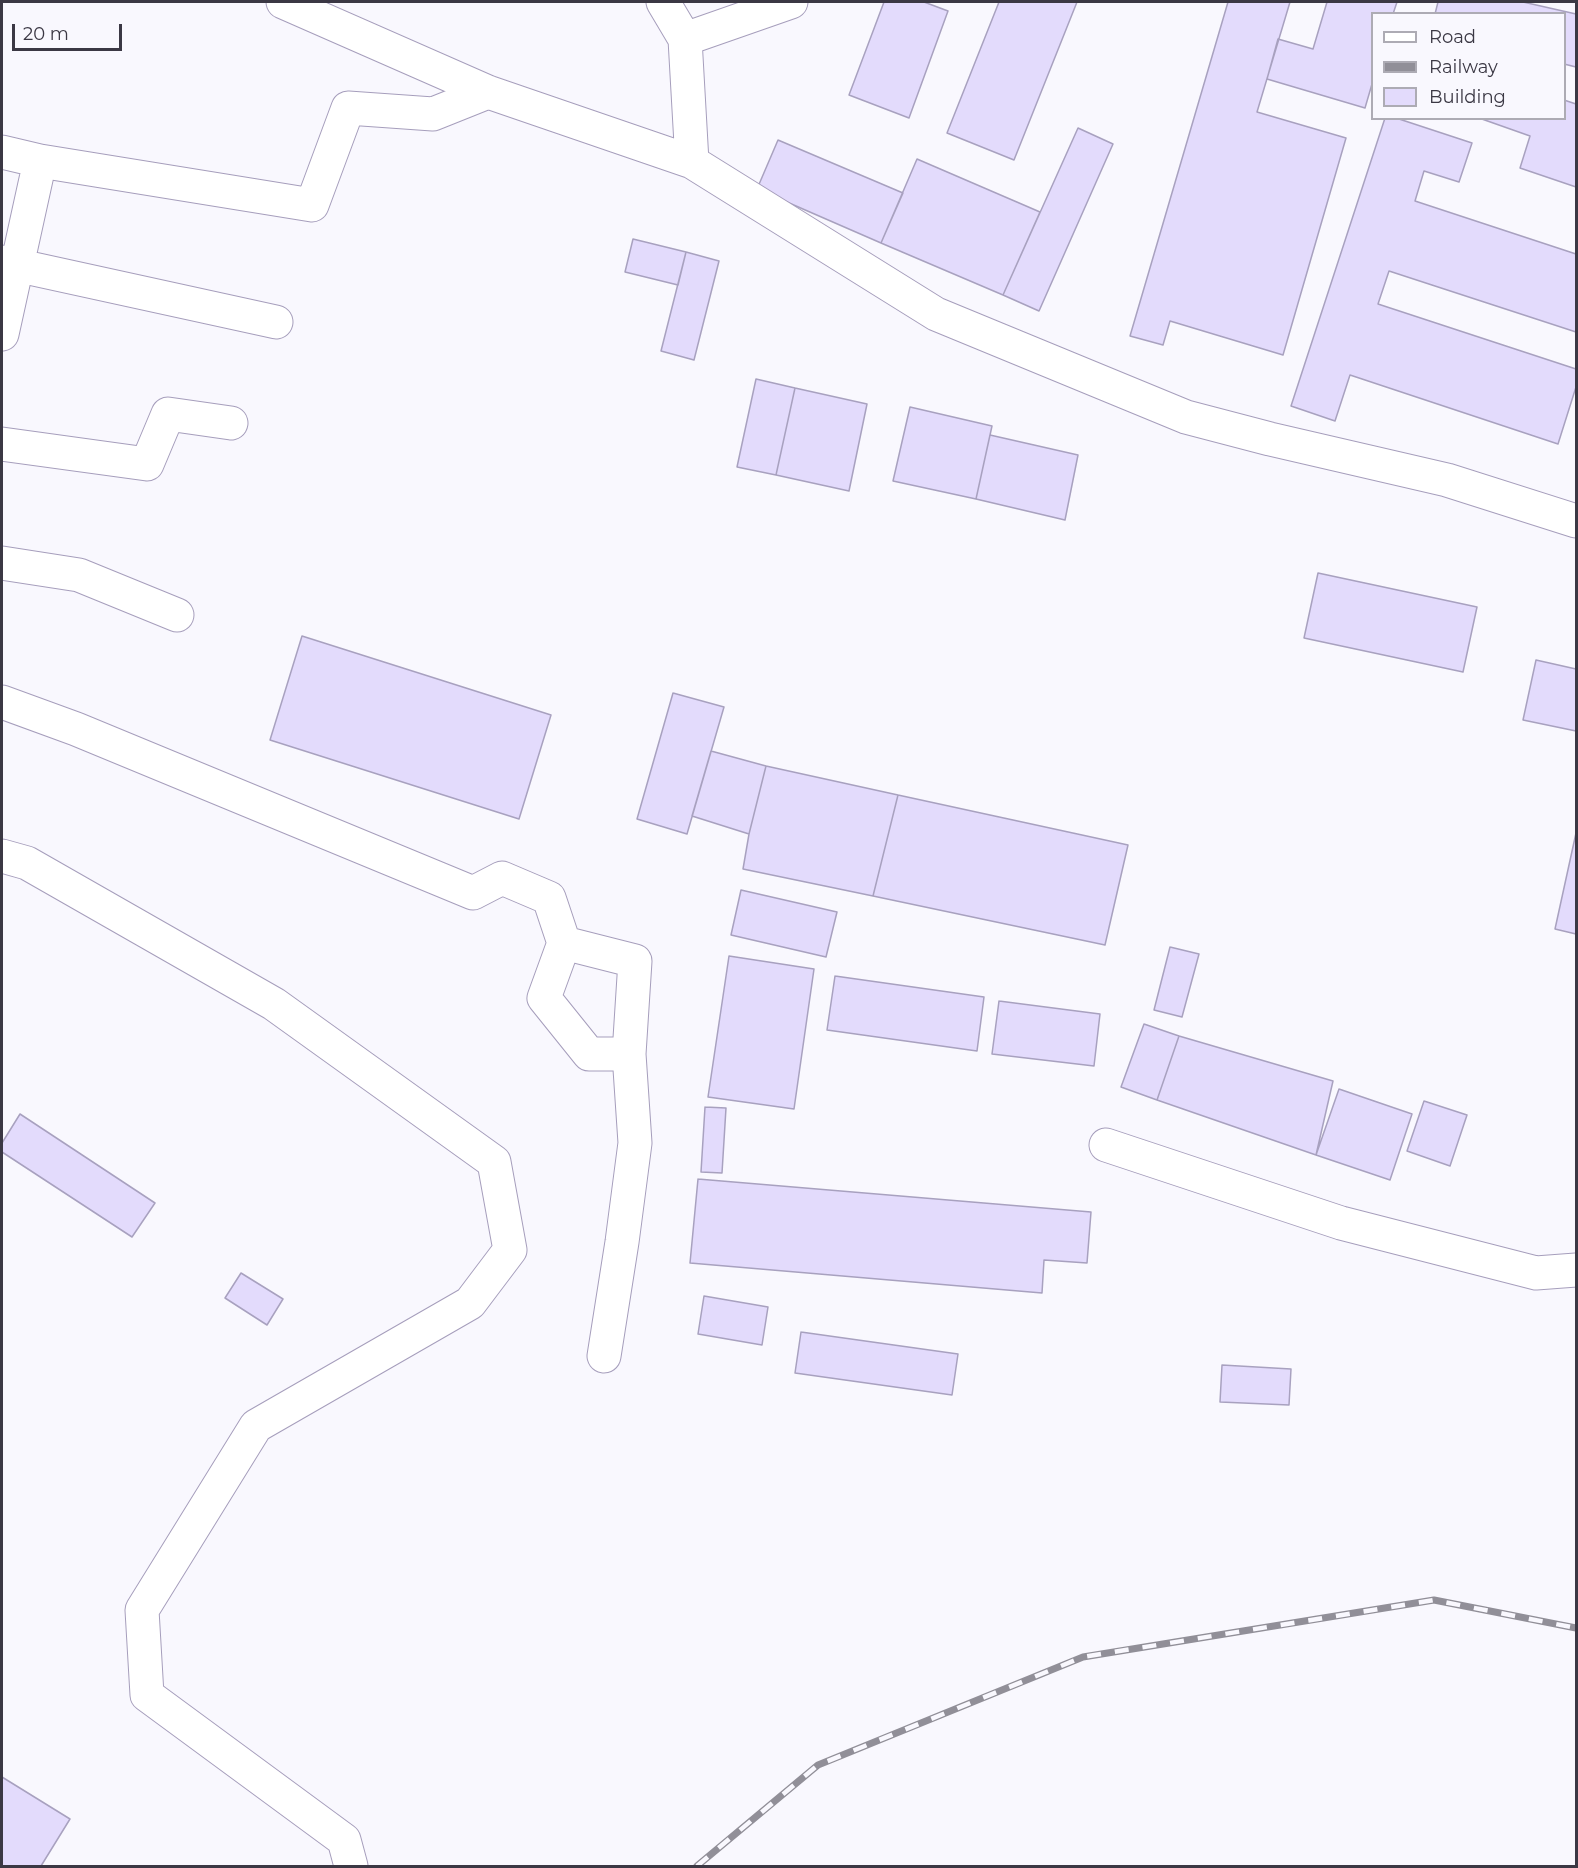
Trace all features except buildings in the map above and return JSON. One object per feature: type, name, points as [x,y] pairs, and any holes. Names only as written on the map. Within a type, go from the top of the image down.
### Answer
[{"type":"street","points":[[284,2],[488,92],[692,162],[936,314],[1186,417],[1447,480],[1576,521]]},
{"type":"street","points":[[663,2],[686,39],[692,162]]},
{"type":"street","points":[[686,39],[791,2]]},
{"type":"street","points":[[2,152],[40,161],[312,204],[348,108],[433,114],[488,92]]},
{"type":"street","points":[[2,334],[9,264],[40,161]]},
{"type":"street","points":[[9,264],[276,321]]},
{"type":"street","points":[[2,444],[147,464],[168,414],[231,423]]},
{"type":"street","points":[[2,563],[79,574],[177,615]]},
{"type":"street","points":[[2,702],[76,729],[473,893],[502,878],[549,898],[564,943],[544,998],[589,1054],[629,1054]]},
{"type":"street","points":[[2,856],[27,863],[274,1004],[494,1162],[510,1250],[470,1303],[256,1426],[142,1610],[147,1695],[344,1840],[351,1866]]},
{"type":"street","points":[[564,943],[635,961],[629,1054],[635,1143],[604,1356]]},
{"type":"street","points":[[1106,1145],[1341,1223],[1536,1273],[1576,1270]]},
{"type":"railway","points":[[697,1866],[818,1765],[1083,1657],[1434,1600],[1576,1628]]}]
